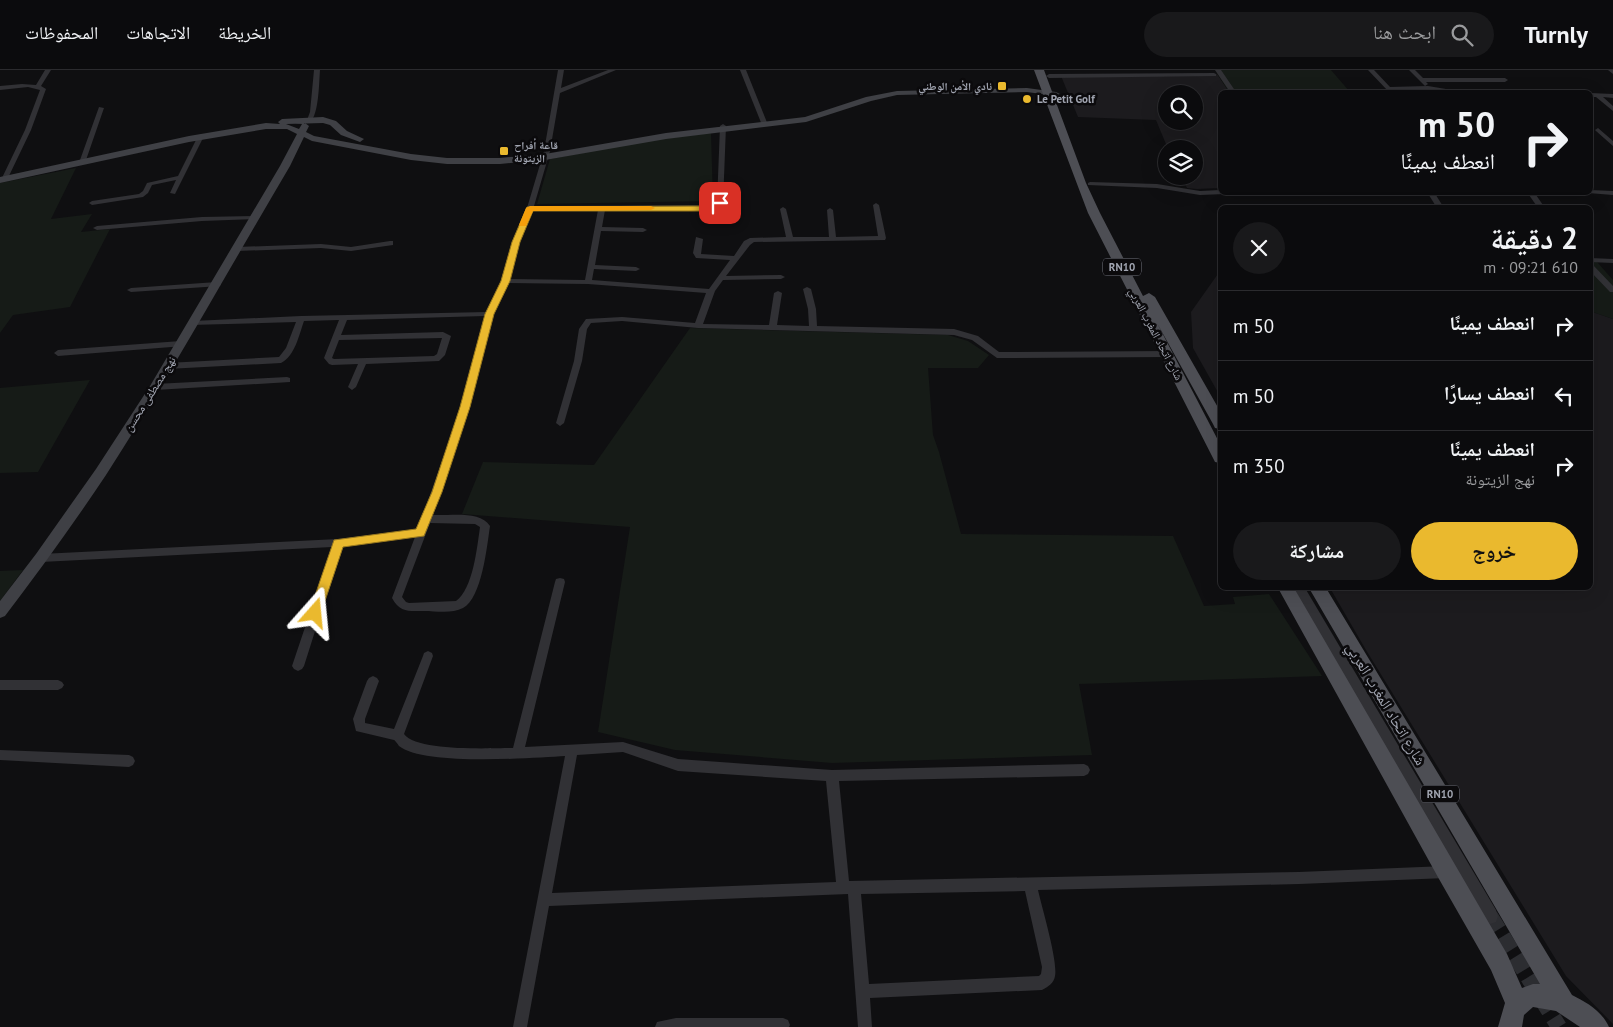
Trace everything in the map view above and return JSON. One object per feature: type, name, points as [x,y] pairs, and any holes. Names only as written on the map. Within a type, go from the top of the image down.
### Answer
[{"type":"main road","points":[[3,178],[201,136],[275,126],[289,126],[306,136],[422,159],[500,161],[723,128],[774,124],[817,117],[869,99],[897,93],[1027,90],[1048,83]]},
{"type":"main road","name":"شارع اتحاد المغرب العربي","points":[[1048,83],[1110,229],[1218,420]]},
{"type":"main road","name":"شارع اتحاد المغرب العربي","points":[[1048,83],[1080,183],[1218,454]]},
{"type":"main road","points":[[3,178],[219,130],[259,124],[310,120],[327,121],[334,124],[337,129],[353,137],[374,144],[426,153],[546,154]]},
{"type":"main road","name":"نهج مصطفى محسن","points":[[0,612],[41,558],[101,472],[155,387],[217,284],[285,166],[301,132],[310,120]]},
{"type":"main road","name":"نهج مصطفى محسن","points":[[285,166],[300,149],[337,129]]},
{"type":"main road","name":"RN10","points":[[1287,590],[1446,872],[1499,962],[1517,1004],[1524,999],[1541,995],[1563,1001],[1577,1009],[1597,1027]]},
{"type":"main road","name":"شارع اتحاد المغرب العربي","points":[[1318,590],[1563,1001]]},
{"type":"main road","points":[[1510,1027],[1512,1013],[1517,1004]]},
{"type":"street","points":[[38,86],[48,70]]},
{"type":"street","points":[[310,120],[313,112],[317,70]]},
{"type":"street","points":[[427,518],[474,520],[481,522],[485,526],[473,586],[468,598],[458,606],[409,606],[402,605],[397,598],[465,407],[490,314],[505,281],[516,242],[530,208],[546,154],[559,91],[561,70]]},
{"type":"street","points":[[559,91],[613,70]]},
{"type":"street","points":[[743,70],[754,92],[765,125]]},
{"type":"street","points":[[1371,70],[1387,88],[1404,90]]},
{"type":"street","points":[[1412,70],[1428,88]]},
{"type":"street","points":[[1048,83],[1216,72],[1231,90]]},
{"type":"street","points":[[1420,80],[1505,80]]},
{"type":"street","points":[[0,88],[38,86],[44,88],[3,178]]},
{"type":"street","points":[[1418,90],[1428,88],[1440,90]]},
{"type":"street","points":[[1593,96],[1613,96]]},
{"type":"street","points":[[1598,96],[1613,109]]},
{"type":"street","points":[[83,160],[101,108]]},
{"type":"street","points":[[530,208],[717,207],[720,203],[723,128]]},
{"type":"street","points":[[1598,130],[1613,144]]},
{"type":"street","points":[[173,192],[201,136]]},
{"type":"street","points":[[92,203],[141,196],[146,192],[149,184],[181,177]]},
{"type":"street","points":[[1090,184],[1157,186],[1195,192],[1218,192]]},
{"type":"street","points":[[1593,192],[1613,193]]},
{"type":"street","points":[[698,326],[711,291],[750,241],[882,238],[876,205]]},
{"type":"street","points":[[588,282],[602,208]]},
{"type":"street","points":[[783,209],[790,239]]},
{"type":"street","points":[[830,210],[833,238]]},
{"type":"street","points":[[98,228],[202,219],[254,218]]},
{"type":"street","points":[[598,229],[643,230]]},
{"type":"street","points":[[699,239],[697,253],[699,256],[735,258]]},
{"type":"street","points":[[237,249],[321,246],[351,249],[390,243]]},
{"type":"street","points":[[1593,260],[1613,261]]},
{"type":"street","points":[[591,267],[636,268]]},
{"type":"street","points":[[1593,270],[1613,290]]},
{"type":"street","points":[[721,278],[781,277]]},
{"type":"street","points":[[505,281],[588,282],[711,291]]},
{"type":"street","points":[[131,290],[217,284]]},
{"type":"street","points":[[808,289],[813,329]]},
{"type":"street","points":[[773,328],[778,293]]},
{"type":"street","points":[[193,323],[301,318],[490,314]]},
{"type":"street","points":[[336,338],[443,334],[446,336],[441,355],[436,359],[329,360],[328,358],[344,317]]},
{"type":"street","points":[[167,366],[281,360],[290,350],[301,318]]},
{"type":"street","points":[[560,423],[578,361],[583,329],[587,322],[598,319],[622,319],[698,326],[954,332],[975,338],[997,355],[1168,354]]},
{"type":"street","points":[[58,353],[181,344]]},
{"type":"street","points":[[352,387],[363,361]]},
{"type":"street","points":[[155,387],[287,380]]},
{"type":"street","points":[[1207,431],[1218,450]]},
{"type":"street","points":[[41,558],[338,543],[420,533]]},
{"type":"street","points":[[298,666],[338,543]]},
{"type":"street","points":[[518,753],[560,582]]},
{"type":"street","points":[[1301,590],[1490,916]]},
{"type":"street","points":[[398,735],[428,656]]},
{"type":"street","points":[[373,681],[358,724],[360,727],[398,735],[403,742],[426,751],[445,753],[518,753],[623,747],[678,765],[832,776],[1084,770]]},
{"type":"street","points":[[0,685],[58,685]]},
{"type":"street","points":[[520,1027],[546,900],[572,750]]},
{"type":"street","points":[[0,755],[129,761]]},
{"type":"street","points":[[832,776],[863,991],[865,1027]]},
{"type":"street","points":[[546,900],[848,888],[1030,885],[1446,872]]},
{"type":"street","points":[[863,991],[1042,983],[1048,977],[1049,967],[1030,885]]},
{"type":"street","points":[[662,1027],[676,1025],[784,1025]]},
{"type":"shaded area","points":[[1215,70],[1331,70],[1348,90],[1228,90]]},
{"type":"shaded area","points":[[1217,74],[1228,90],[1218,90],[1218,188],[1197,189],[1187,188],[1186,185],[1203,185],[1203,140],[1164,140],[1160,130],[1203,130],[1203,85],[1158,85],[1158,125],[1156,120],[1078,117],[1061,76]]},
{"type":"shaded area","points":[[711,133],[713,201],[537,204],[550,159],[652,140]]},
{"type":"shaded area","points":[[76,168],[51,219],[92,214],[81,232],[110,229],[70,307],[13,315],[0,333],[0,183]]},
{"type":"shaded area","points":[[1593,257],[1613,280],[1613,319],[1593,312]]},
{"type":"shaded area","points":[[1218,274],[1218,392],[1193,348],[1191,312]]},
{"type":"shaded area","points":[[1593,312],[1613,319],[1613,1024],[1566,976],[1331,590],[1593,590]]},
{"type":"shaded area","points":[[690,328],[948,335],[968,341],[989,355],[978,368],[928,368],[933,435],[961,534],[1173,536],[1204,606],[1235,604],[1233,597],[1269,594],[1322,676],[1079,684],[1092,755],[832,763],[675,750],[598,732],[630,527],[462,514],[483,462],[594,465]]},
{"type":"shaded area","points":[[90,380],[38,472],[0,473],[0,388]]},
{"type":"shaded area","points":[[23,570],[0,601],[0,571]]},
{"type":"tunnel","points":[[1490,916],[1559,1027]]},
{"type":"slow traffic","points":[[523,225],[530,208],[651,208]]},
{"type":"place","name":"نادي الأمن الوطني","points":[[1002,86]]},
{"type":"place","name":"Le Petit Golf","points":[[1027,99]]},
{"type":"place","name":"قاعة أفراح الزيتونة","points":[[504,151]]},
{"type":"route","points":[[315,613],[338,543],[420,533],[437,492],[465,407],[490,314],[505,281],[516,242],[530,208],[709,208],[717,207],[720,203]]}]
